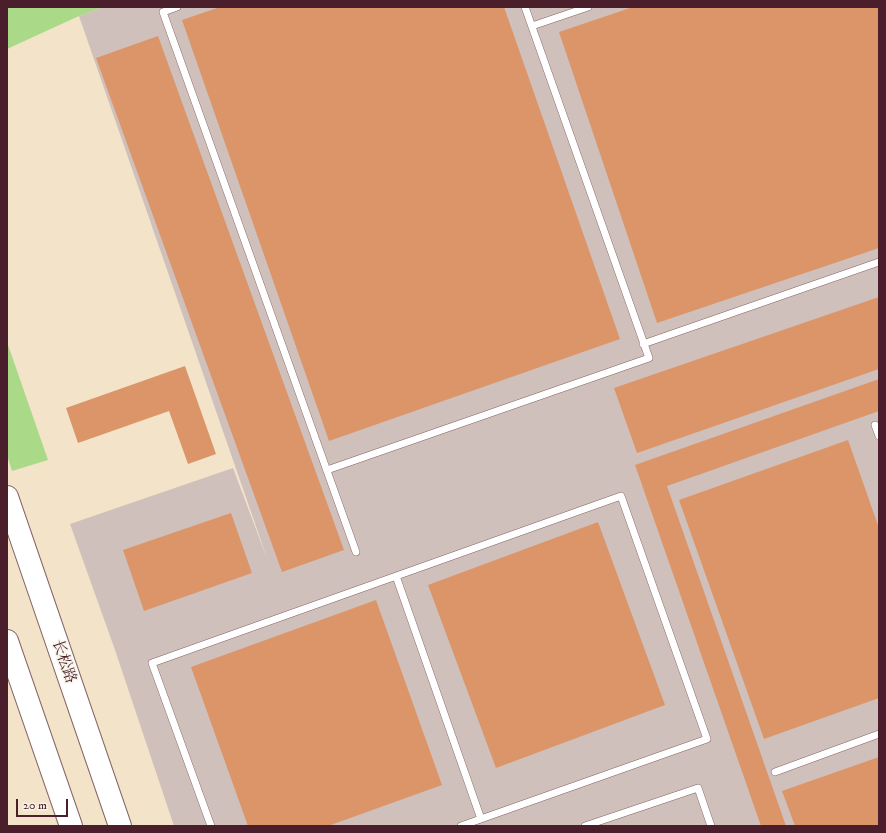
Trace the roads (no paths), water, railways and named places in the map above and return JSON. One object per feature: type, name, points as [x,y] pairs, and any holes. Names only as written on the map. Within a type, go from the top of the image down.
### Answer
[{"type":"main road","name":"长松路","points":[[7,497],[120,826]]},
{"type":"main road","points":[[7,641],[71,826]]},
{"type":"lane","points":[[177,7],[163,12],[356,552]]},
{"type":"lane","points":[[327,470],[649,358],[525,7]]},
{"type":"lane","points":[[532,26],[588,7]]},
{"type":"lane","points":[[643,344],[879,262]]},
{"type":"lane","points":[[875,426],[879,436]]},
{"type":"lane","points":[[211,826],[152,663],[622,496],[707,739],[461,826]]},
{"type":"lane","points":[[396,576],[481,819]]},
{"type":"lane","points":[[775,772],[879,734]]},
{"type":"lane","points":[[585,826],[698,788],[712,826]]}]
